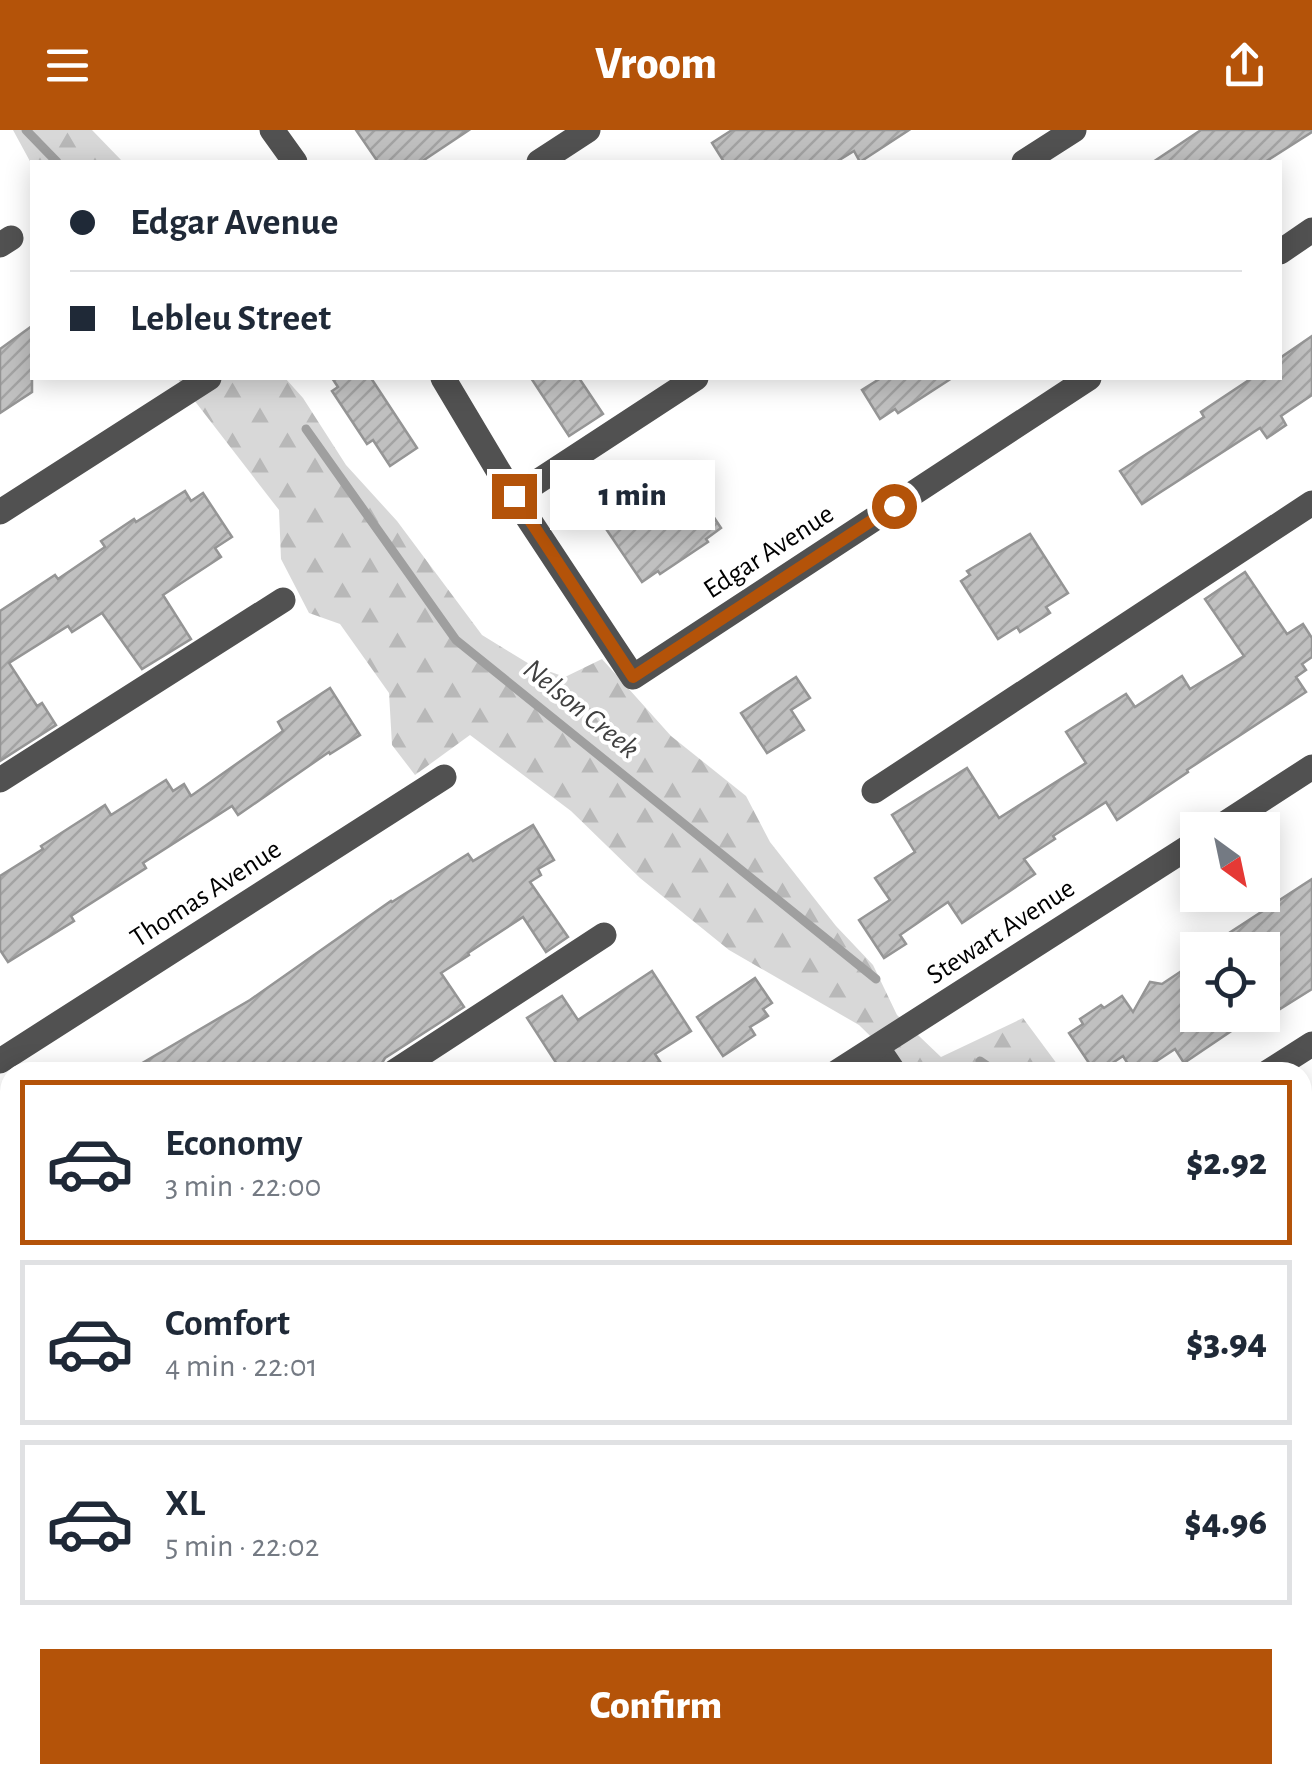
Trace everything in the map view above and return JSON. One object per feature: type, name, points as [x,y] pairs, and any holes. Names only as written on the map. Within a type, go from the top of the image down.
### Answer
[{"type":"street","points":[[272,130],[294,160]]},
{"type":"street","points":[[542,160],[588,130]]},
{"type":"street","points":[[1027,160],[1074,130]]},
{"type":"street","points":[[1282,251],[1312,230]]},
{"type":"street","points":[[0,512],[205,380]]},
{"type":"street","points":[[444,380],[514,496],[693,380]]},
{"type":"street","name":"Edgar Avenue","points":[[514,496],[633,677],[1085,380]]},
{"type":"street","points":[[874,791],[1312,503]]},
{"type":"street","points":[[0,780],[283,600]]},
{"type":"street","points":[[1243,812],[1312,768]]},
{"type":"street","name":"Thomas Avenue","points":[[0,1062],[444,777]]},
{"type":"street","name":"Stewart Avenue","points":[[853,1062],[1180,853]]},
{"type":"street","points":[[409,1062],[604,934]]},
{"type":"street","points":[[1284,1062],[1312,1044]]},
{"type":"street","points":[[877,1047],[887,1062]]},
{"type":"green space","points":[[13,130],[92,130],[121,160],[30,160]]},
{"type":"green space","points":[[179,380],[287,380],[303,398],[346,465],[397,521],[482,635],[531,665],[565,677],[602,659],[671,736],[746,796],[770,842],[836,926],[873,965],[897,1015],[941,1057],[1023,1018],[1056,1062],[897,1062],[859,1025],[729,950],[640,878],[571,811],[470,735],[415,775],[392,745],[389,693],[340,624],[309,613],[281,559],[279,510]]},
{"type":"building","points":[[356,130],[469,130],[424,160],[377,160]]},
{"type":"building","points":[[732,130],[909,130],[863,160],[854,151],[839,160],[723,160],[712,143]]},
{"type":"building","points":[[1201,130],[1312,130],[1268,160],[1156,160]]},
{"type":"building","points":[[30,327],[32,392],[0,413],[0,349]]},
{"type":"building","points":[[1312,336],[1312,395],[1281,416],[1286,425],[1267,438],[1260,428],[1142,504],[1120,471],[1204,417],[1201,412],[1249,380],[1282,380],[1282,357]]},
{"type":"building","points":[[333,380],[372,380],[417,448],[390,466],[373,440],[367,444],[332,391],[338,387]]},
{"type":"building","points":[[532,380],[580,380],[603,414],[569,436]]},
{"type":"building","points":[[878,380],[949,380],[898,413],[895,409],[880,419],[862,390]]},
{"type":"building","points":[[599,471],[631,517],[665,494],[668,498],[691,483],[721,528],[706,539],[708,542],[642,582],[594,511],[591,513],[573,488]]},
{"type":"building","points":[[185,491],[191,501],[203,493],[232,537],[215,548],[221,557],[163,595],[191,639],[142,669],[102,613],[72,632],[68,626],[9,663],[37,706],[42,703],[56,725],[0,761],[0,611],[55,575],[58,579],[105,547],[101,541]]},
{"type":"building","points":[[1030,534],[1068,593],[1046,607],[1050,613],[1020,632],[1017,627],[998,639],[961,581],[970,575],[967,571]]},
{"type":"building","points":[[1245,572],[1287,634],[1303,624],[1312,638],[1312,657],[1302,664],[1306,670],[1296,677],[1306,692],[1117,820],[1106,802],[1024,859],[1035,874],[962,923],[948,902],[900,935],[906,944],[884,958],[859,920],[890,900],[875,878],[915,852],[892,815],[967,768],[999,818],[1086,763],[1066,732],[1126,694],[1135,707],[1182,676],[1190,689],[1244,656],[1205,599]]},
{"type":"building","points":[[796,677],[810,698],[791,710],[804,730],[767,753],[741,713]]},
{"type":"building","points":[[330,688],[360,735],[238,815],[232,806],[143,863],[146,868],[71,916],[74,921],[8,962],[0,950],[0,876],[105,805],[111,815],[166,780],[173,791],[184,784],[191,796],[283,731],[278,722]]},
{"type":"building","points":[[533,825],[554,860],[538,869],[541,875],[530,882],[568,937],[546,952],[523,917],[468,953],[441,973],[464,1007],[383,1062],[144,1062],[250,1000],[391,901],[468,854],[473,861]]},
{"type":"building","points":[[1312,879],[1312,989],[1280,1009],[1280,932],[1231,932],[1261,912],[1280,912],[1280,900]]},
{"type":"building","points":[[652,971],[691,1031],[655,1054],[660,1062],[556,1062],[527,1018],[562,996],[578,1020]]},
{"type":"building","points":[[1180,972],[1180,1032],[1230,1032],[1185,1062],[1175,1049],[1155,1062],[1127,1062],[1123,1056],[1114,1062],[1088,1062],[1069,1033],[1083,1024],[1080,1019],[1122,996],[1133,1012],[1150,982],[1162,984]]},
{"type":"building","points":[[755,978],[772,1003],[763,1009],[768,1016],[750,1027],[755,1035],[723,1056],[697,1017]]},
{"type":"waterway","name":"Nelson Creek","points":[[26,130],[55,160]]},
{"type":"waterway","name":"Nelson Creek","points":[[306,429],[456,640],[876,979]]},
{"type":"route","points":[[514,496],[633,677],[894,506]]}]
